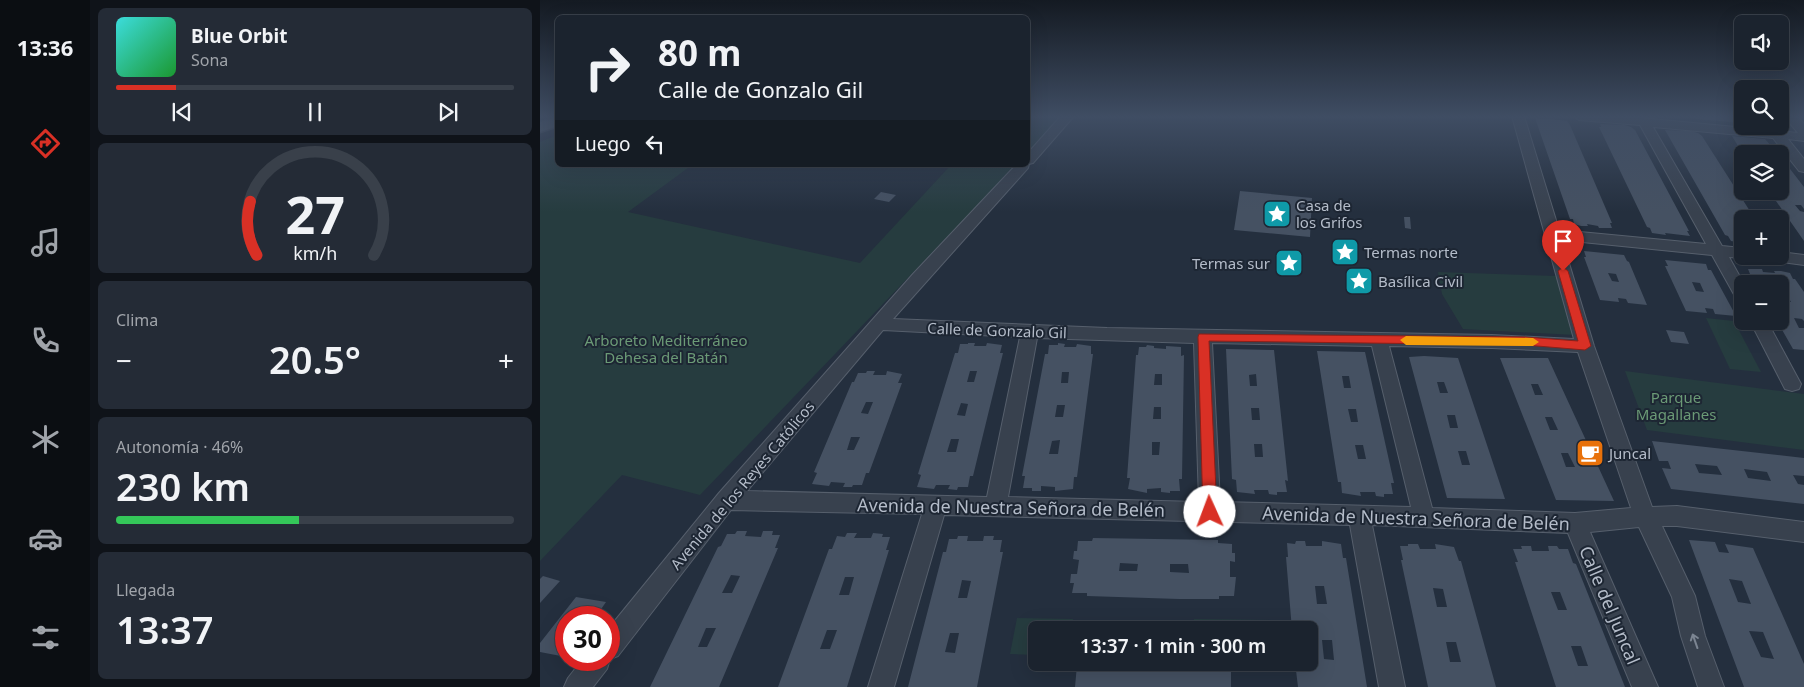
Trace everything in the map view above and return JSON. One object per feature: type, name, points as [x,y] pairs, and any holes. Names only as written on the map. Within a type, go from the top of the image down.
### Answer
[{"type":"street","points":[[1030,158],[1039,148]]},
{"type":"street","points":[[1527,148],[1585,346],[1645,516],[1683,596],[1693,636],[1712,687]]},
{"type":"street","points":[[1659,148],[1734,279]]},
{"type":"street","points":[[1789,148],[1804,168]]},
{"type":"street","name":"Avenida de los Reyes Católicos","points":[[620,633],[726,500],[879,324],[1021,167]]},
{"type":"street","points":[[1552,234],[1734,252]]},
{"type":"street","points":[[1789,258],[1804,260]]},
{"type":"street","name":"Calle de Gonzalo Gil","points":[[879,324],[1203,337]]},
{"type":"street","points":[[1763,330],[1792,384]]},
{"type":"street","points":[[996,507],[1030,331]]},
{"type":"street","points":[[1210,512],[1203,337],[1525,341],[1585,346]]},
{"type":"street","points":[[1378,340],[1424,517]]},
{"type":"street","name":"Avenida de Nuestra Señora de Belén","points":[[726,500],[1360,515],[1575,523],[1645,516],[1677,516],[1804,532]]},
{"type":"street","points":[[881,687],[936,505]]},
{"type":"street","points":[[1360,515],[1392,687]]},
{"type":"street","name":"Calle del Juncal","points":[[1575,523],[1645,687]]},
{"type":"street","points":[[577,687],[589,671]]},
{"type":"green space","name":"Arboreto Mediterráneo Dehesa del Batán","points":[[540,148],[555,148],[555,167],[689,167],[628,212],[860,263],[949,167],[1014,167],[700,495],[622,475],[540,561]]},
{"type":"green space","points":[[1438,272],[1557,276],[1575,335],[1463,329],[1442,294]]},
{"type":"green space","points":[[1706,318],[1734,321],[1734,330],[1739,330],[1761,372],[1730,369]]},
{"type":"green space","name":"Parque Magallanes","points":[[1625,371],[1804,394],[1804,450],[1647,430]]},
{"type":"green space","points":[[1017,618],[1073,619],[1073,621],[1028,621],[1028,655],[1010,654]]},
{"type":"green space","points":[[1194,619],[1272,621],[1194,621]]},
{"type":"building","points":[[1545,148],[1580,148],[1612,223],[1610,223],[1612,228],[1599,228],[1598,226],[1587,224],[1588,226],[1581,226],[1574,224],[1573,219],[1570,219]]},
{"type":"building","points":[[1609,148],[1645,148],[1690,236],[1652,233],[1650,228],[1647,227]]},
{"type":"building","points":[[1675,148],[1710,148],[1734,186],[1734,200],[1743,200],[1749,210],[1734,210],[1734,242],[1731,241],[1725,235]]},
{"type":"building","points":[[1789,168],[1804,187],[1804,209],[1801,205],[1795,205],[1800,211],[1804,212],[1804,241],[1789,220],[1789,210],[1782,210],[1775,200],[1789,200]]},
{"type":"building","points":[[1240,191],[1312,198],[1310,237],[1234,230]]},
{"type":"building","points":[[881,192],[896,195],[889,202],[874,199]]},
{"type":"building","points":[[1404,217],[1410,217],[1411,229],[1405,228]]},
{"type":"building","points":[[1584,251],[1624,255],[1629,262],[1647,305],[1628,303],[1626,299],[1618,298],[1619,302],[1600,300],[1584,257],[1586,257]],"holes":[[[1608,273],[1616,274],[1619,282],[1612,281]]]},
{"type":"building","points":[[1665,260],[1706,264],[1734,312],[1734,316],[1715,314],[1713,309],[1705,308],[1707,313],[1686,311],[1665,266],[1668,266]],"holes":[[[1692,282],[1700,283],[1704,292],[1696,291]]]},
{"type":"building","points":[[1748,269],[1762,269],[1763,272],[1775,273],[1774,271],[1781,271],[1790,273],[1793,279],[1795,279],[1804,292],[1804,321],[1794,318],[1799,328],[1804,328],[1804,350],[1793,349],[1782,330],[1789,330],[1789,302],[1791,302],[1789,298],[1789,275],[1750,275]]},
{"type":"building","points":[[1666,330],[1684,332],[1689,344],[1671,342]]},
{"type":"building","points":[[975,343],[974,346],[986,346],[987,343],[1002,345],[1000,353],[1003,353],[973,476],[970,476],[968,487],[958,487],[957,490],[948,489],[950,485],[936,485],[934,489],[917,487],[921,475],[918,474],[955,353],[958,353],[960,344]],"holes":[[[970,371],[977,371],[974,382],[967,382]],[[961,403],[968,404],[965,416],[957,415]],[[951,439],[959,439],[956,452],[947,452]]]},
{"type":"building","points":[[1058,343],[1065,344],[1064,347],[1076,347],[1077,344],[1091,346],[1091,354],[1093,354],[1077,477],[1074,477],[1073,489],[1055,491],[1055,487],[1041,486],[1041,491],[1032,491],[1032,488],[1023,488],[1025,476],[1022,476],[1045,354],[1048,354],[1049,345],[1058,345]],"holes":[[[1062,372],[1069,372],[1068,383],[1061,383]],[[1057,405],[1065,405],[1063,417],[1055,417]],[[1060,440],[1058,454],[1049,454],[1052,441]]]},
{"type":"building","points":[[1147,345],[1166,349],[1166,346],[1181,347],[1181,356],[1184,355],[1182,479],[1179,479],[1180,491],[1170,491],[1170,493],[1161,492],[1161,488],[1147,489],[1147,493],[1128,489],[1130,478],[1127,478],[1136,355],[1138,355],[1139,347],[1146,347]],"holes":[[[1155,374],[1162,374],[1162,385],[1154,385]],[[1154,407],[1161,407],[1161,419],[1153,419]],[[1152,442],[1160,442],[1159,455],[1152,455]]]},
{"type":"building","points":[[1226,349],[1274,350],[1288,481],[1285,480],[1287,492],[1277,492],[1277,495],[1269,494],[1268,490],[1254,490],[1255,494],[1237,492],[1236,480],[1232,479]],"holes":[[[1256,374],[1257,386],[1250,386],[1249,375]],[[1251,408],[1259,408],[1260,420],[1252,420]],[[1254,444],[1262,444],[1263,457],[1255,457]]]},
{"type":"building","points":[[1317,351],[1365,352],[1394,483],[1391,483],[1393,494],[1384,494],[1384,497],[1376,496],[1375,492],[1360,492],[1361,496],[1342,493],[1341,482],[1338,482]],"holes":[[[1342,376],[1349,376],[1351,388],[1344,388]],[[1348,409],[1356,409],[1358,422],[1351,422]],[[1355,445],[1363,445],[1366,459],[1358,459]]]},
{"type":"building","points":[[1409,357],[1458,358],[1505,499],[1447,498]],"holes":[[[1437,382],[1444,382],[1448,393],[1440,393]],[[1447,415],[1455,415],[1458,428],[1450,428]],[[1458,451],[1466,451],[1470,465],[1462,465]]]},
{"type":"building","points":[[1500,358],[1548,358],[1614,501],[1556,500]],"holes":[[[1531,384],[1538,384],[1543,395],[1535,395]],[[1545,417],[1552,417],[1558,430],[1550,430]],[[1561,453],[1568,453],[1575,467],[1566,467]]]},
{"type":"building","points":[[867,371],[875,371],[873,375],[886,375],[887,371],[902,374],[898,383],[902,383],[869,473],[866,473],[862,485],[853,485],[852,487],[843,487],[845,483],[831,482],[829,486],[812,484],[817,473],[814,472],[852,382],[854,382],[858,373],[866,373]],"holes":[[[866,402],[873,402],[868,414],[861,413]],[[851,437],[860,437],[854,450],[847,450]]]},
{"type":"building","points":[[1652,441],[1804,458],[1804,476],[1793,475],[1798,484],[1804,485],[1804,504],[1671,489],[1662,468],[1671,469],[1668,461],[1659,461]],"holes":[[[1695,464],[1717,466],[1722,475],[1699,473]],[[1744,469],[1767,472],[1771,481],[1748,478]]]},
{"type":"building","points":[[737,531],[747,531],[745,536],[761,537],[763,531],[773,531],[772,535],[780,535],[775,548],[778,548],[719,687],[650,687],[718,547],[721,546],[727,534],[735,534]],"holes":[[[731,575],[740,576],[732,593],[722,593]],[[706,628],[716,628],[707,647],[698,647]]]},
{"type":"building","points":[[847,533],[857,533],[854,538],[871,538],[873,533],[883,534],[882,537],[890,537],[886,550],[889,550],[847,687],[778,687],[829,549],[832,549],[837,536],[845,537]],"holes":[[[845,577],[854,577],[849,595],[839,595]],[[827,630],[837,630],[830,649],[820,649]]]},
{"type":"building","points":[[958,536],[968,536],[967,541],[983,541],[984,536],[994,536],[993,540],[1002,540],[1000,552],[1003,552],[977,687],[908,687],[943,552],[946,552],[949,539],[957,539]],"holes":[[[962,580],[971,581],[967,598],[958,598]],[[950,633],[959,633],[955,653],[945,652]]]},
{"type":"building","points":[[1093,538],[1218,540],[1218,543],[1232,544],[1235,562],[1230,561],[1230,577],[1236,577],[1234,596],[1219,596],[1219,599],[1179,599],[1087,596],[1087,593],[1072,593],[1074,583],[1070,583],[1071,574],[1077,574],[1079,560],[1073,559],[1074,551],[1077,551],[1078,541],[1092,541]],"holes":[[[1120,563],[1138,564],[1137,571],[1119,571]],[[1170,564],[1188,564],[1189,573],[1170,572]]]},
{"type":"building","points":[[1689,540],[1715,542],[1719,552],[1729,553],[1725,544],[1753,548],[1804,664],[1804,687],[1744,687]],"holes":[[[1729,579],[1742,581],[1751,604],[1738,602]],[[1749,631],[1763,632],[1774,659],[1761,657]]]},
{"type":"building","points":[[1296,541],[1305,541],[1306,546],[1322,546],[1322,541],[1341,544],[1343,558],[1346,558],[1367,687],[1298,687],[1296,671],[1318,671],[1318,621],[1291,621],[1286,557],[1288,557],[1287,543],[1295,544]],"holes":[[[1315,586],[1324,586],[1327,604],[1317,604]],[[1322,640],[1332,640],[1334,660],[1324,659]]]},
{"type":"building","points":[[1408,544],[1418,544],[1420,549],[1436,549],[1435,544],[1454,547],[1459,561],[1461,561],[1496,687],[1428,687],[1401,560],[1403,560],[1400,546],[1408,546]],"holes":[[[1433,588],[1443,589],[1447,607],[1437,607]],[[1446,642],[1456,642],[1461,662],[1450,662]]]},
{"type":"building","points":[[1521,546],[1531,546],[1532,551],[1549,551],[1548,546],[1568,549],[1573,563],[1576,564],[1625,687],[1556,687],[1515,562],[1518,562],[1513,549],[1522,549]],"holes":[[[1551,592],[1560,592],[1567,610],[1558,610]],[[1571,646],[1581,646],[1588,666],[1578,666]]]},
{"type":"building","points":[[543,576],[560,581],[540,603],[540,579]]},
{"type":"building","points":[[576,597],[606,602],[603,606],[569,606]]},
{"type":"building","points":[[555,624],[555,655],[540,652],[540,643]]},
{"type":"building","points":[[1076,671],[1231,671],[1231,687],[1075,687]]},
{"type":"slow traffic","points":[[1406,340],[1533,342]]},
{"type":"place","name":"Casa de los Grifos","points":[[1277,214]]},
{"type":"place","name":"Termas norte","points":[[1345,252]]},
{"type":"place","name":"Termas sur","points":[[1289,263]]},
{"type":"place","name":"Basílica Civil","points":[[1359,281]]},
{"type":"place","name":"Juncal","points":[[1590,453]]},
{"type":"route","points":[[1210,512],[1203,337],[1525,341],[1585,346],[1563,271]]}]
